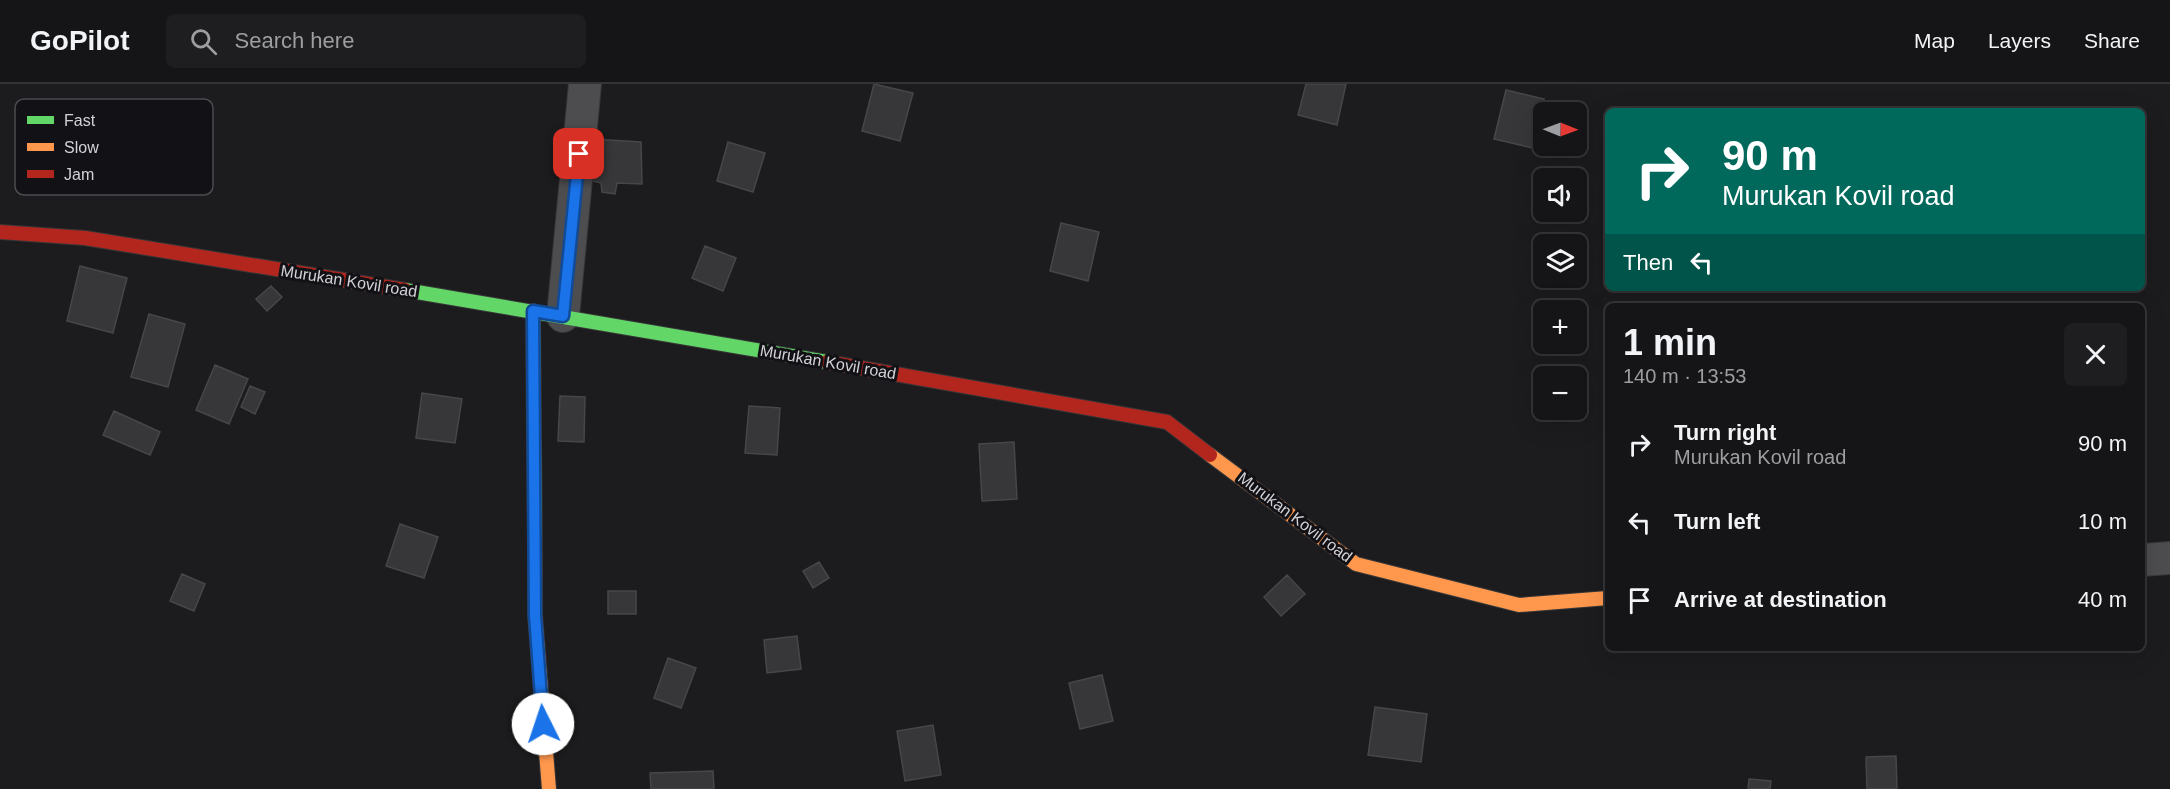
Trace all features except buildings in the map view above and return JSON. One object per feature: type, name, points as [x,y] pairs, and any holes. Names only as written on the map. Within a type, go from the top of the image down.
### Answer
[{"type":"street","points":[[563,316],[585,84]]},
{"type":"street","name":"Murukan Kovil road","points":[[0,232],[86,238],[563,316],[1167,422],[1356,564],[1519,605],[1605,598]]},
{"type":"street","points":[[533,311],[535,615],[549,789]]},
{"type":"street","points":[[2145,560],[2170,558]]},
{"type":"traffic: fast","points":[[405,290],[827,362]]},
{"type":"traffic: fast","points":[[533,311],[535,554]]},
{"type":"traffic: slow","points":[[1210,455],[1356,564],[1519,605],[1605,598]]},
{"type":"traffic: slow","points":[[535,554],[535,615],[549,789]]},
{"type":"traffic: jam","points":[[0,232],[85,238],[405,290]]},
{"type":"traffic: jam","points":[[827,362],[1167,422],[1210,455]]},
{"type":"route","points":[[543,724],[535,615],[533,311],[563,316],[579,154]]}]
